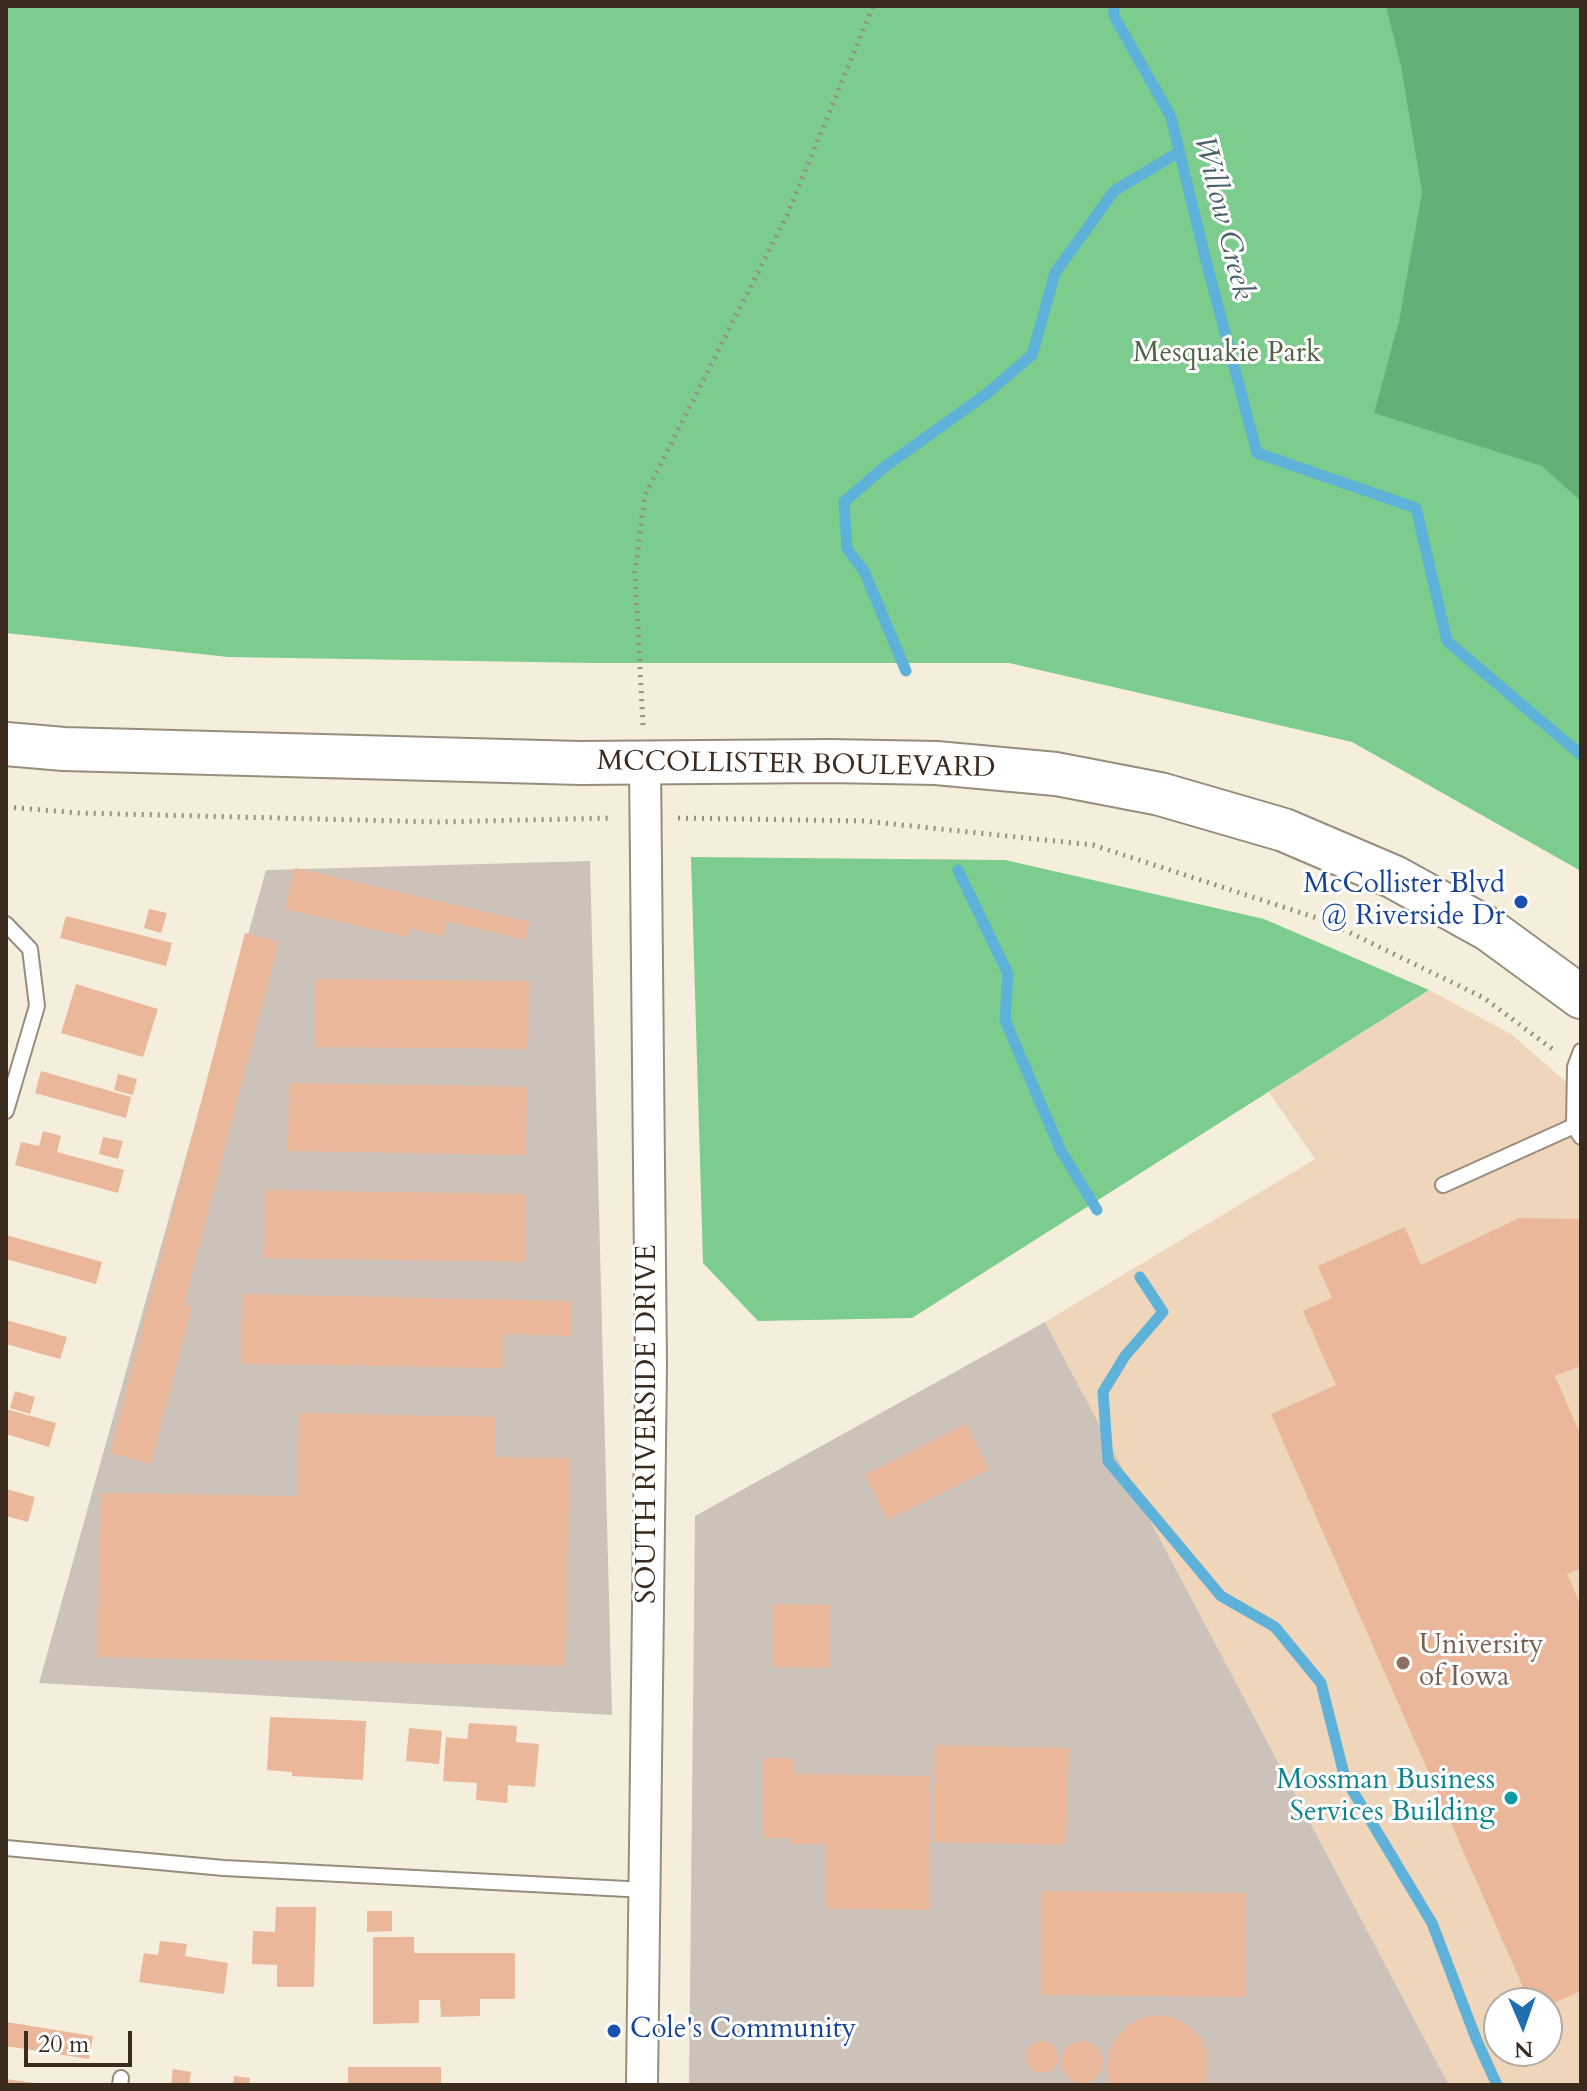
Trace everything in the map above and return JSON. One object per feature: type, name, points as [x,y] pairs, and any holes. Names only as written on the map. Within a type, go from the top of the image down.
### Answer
[{"type":"main road","name":"MCCOLLISTER BOULEVARD","points":[[6,744],[64,749],[645,764],[936,763],[1056,774],[1160,794],[1284,830],[1394,877],[1488,929],[1581,997]]},
{"type":"street","name":"SOUTH RIVERSIDE DRIVE","points":[[642,2085],[651,1365],[645,764]]},
{"type":"lane","points":[[6,924],[30,949],[37,1006],[6,1111]]},
{"type":"lane","points":[[1443,1185],[1578,1132],[1575,1067],[1581,1051]]},
{"type":"lane","points":[[6,1848],[224,1868],[646,1890]]},
{"type":"path","points":[[645,764],[635,573],[645,495],[787,215],[873,6]]},
{"type":"path","points":[[6,807],[79,813],[438,822],[646,817],[864,821],[1093,845],[1326,921],[1484,998],[1521,1023],[1575,1067]]},
{"type":"shaded area","points":[[590,861],[612,1715],[39,1683],[266,870]]},
{"type":"shaded area","name":"University of Iowa","points":[[1429,990],[1511,1034],[1581,1095],[1581,2085],[1449,2085],[1045,1322],[1315,1159],[1269,1092]]},
{"type":"shaded area","points":[[1045,1322],[1449,2085],[689,2085],[695,1516]]},
{"type":"green space","name":"Mesquakie Park","points":[[6,6],[1581,6],[1581,871],[1352,742],[1009,663],[592,663],[228,657],[6,633]]},
{"type":"green space","points":[[1386,6],[1581,6],[1581,501],[1542,466],[1374,413],[1399,321],[1422,192],[1401,66]]},
{"type":"green space","points":[[691,857],[1005,860],[1264,919],[1429,990],[912,1318],[758,1321],[703,1263]]},
{"type":"building","points":[[295,868],[529,922],[525,940],[447,921],[443,936],[410,929],[407,937],[285,909]]},
{"type":"building","points":[[149,909],[167,913],[161,933],[144,928]]},
{"type":"building","points":[[66,916],[172,943],[166,966],[60,938]]},
{"type":"building","points":[[245,933],[279,942],[184,1305],[192,1307],[151,1464],[110,1453]]},
{"type":"building","points":[[316,979],[529,981],[528,1049],[316,1047]]},
{"type":"building","points":[[76,984],[158,1009],[143,1057],[61,1033]]},
{"type":"building","points":[[41,1071],[131,1097],[126,1118],[35,1093]]},
{"type":"building","points":[[118,1074],[137,1079],[133,1095],[114,1090]]},
{"type":"building","points":[[289,1083],[527,1087],[526,1155],[288,1151]]},
{"type":"building","points":[[43,1131],[61,1136],[57,1152],[124,1170],[118,1193],[15,1165],[21,1142],[39,1146]]},
{"type":"building","points":[[103,1137],[123,1141],[118,1159],[99,1154]]},
{"type":"building","points":[[265,1190],[526,1194],[525,1262],[264,1258]]},
{"type":"building","name":"Mossman Business Services Building","points":[[1519,1218],[1581,1219],[1581,1366],[1555,1376],[1581,1436],[1581,1568],[1567,1574],[1581,1606],[1581,1991],[1563,1999],[1563,1987],[1523,1987],[1271,1414],[1336,1385],[1303,1311],[1332,1298],[1318,1266],[1405,1227],[1421,1265]]},
{"type":"building","points":[[6,1235],[102,1262],[96,1284],[6,1259]]},
{"type":"building","points":[[243,1294],[572,1301],[571,1336],[504,1334],[503,1368],[241,1364]]},
{"type":"building","points":[[6,1320],[67,1337],[60,1359],[6,1344]]},
{"type":"building","points":[[15,1391],[35,1397],[30,1414],[10,1408]]},
{"type":"building","points":[[6,1409],[56,1423],[49,1447],[6,1434]]},
{"type":"building","points":[[299,1413],[496,1417],[496,1457],[570,1458],[566,1666],[97,1657],[101,1493],[297,1496]]},
{"type":"building","points":[[966,1424],[989,1469],[888,1520],[865,1475]]},
{"type":"building","points":[[6,1489],[35,1497],[28,1522],[6,1516]]},
{"type":"building","points":[[773,1604],[829,1605],[829,1668],[773,1667]]},
{"type":"building","points":[[270,1717],[366,1721],[363,1780],[292,1776],[292,1772],[267,1770]]},
{"type":"building","points":[[469,1723],[517,1726],[516,1742],[539,1744],[535,1787],[508,1785],[507,1803],[476,1800],[477,1783],[443,1781],[446,1737],[467,1739]]},
{"type":"building","points":[[409,1728],[442,1731],[439,1764],[406,1761]]},
{"type":"building","points":[[935,1745],[1069,1748],[1066,1845],[933,1842]]},
{"type":"building","points":[[763,1758],[793,1758],[793,1774],[930,1776],[929,1910],[826,1909],[826,1844],[791,1844],[792,1838],[763,1838]]},
{"type":"building","points":[[1042,1891],[1246,1893],[1245,1997],[1041,1995]]},
{"type":"building","points":[[276,1907],[316,1907],[314,1987],[277,1987],[277,1965],[252,1964],[253,1931],[275,1932]]},
{"type":"building","points":[[367,1911],[392,1911],[392,1931],[367,1932]]},
{"type":"building","points":[[373,1937],[414,1937],[414,1953],[515,1953],[515,1999],[480,1999],[480,2016],[441,2017],[440,2000],[419,2000],[419,2023],[373,2024]]},
{"type":"building","points":[[160,1941],[187,1944],[185,1956],[228,1963],[224,1994],[139,1982],[144,1953],[158,1955]]},
{"type":"building","points":[[1158,2015],[1175,2018],[1190,2027],[1201,2039],[1208,2055],[1204,2085],[1111,2085],[1107,2069],[1109,2053],[1116,2038],[1127,2026],[1141,2018]]},
{"type":"building","points":[[6,2022],[93,2036],[89,2059],[6,2046]]},
{"type":"building","points":[[1042,2041],[1053,2046],[1058,2057],[1053,2068],[1042,2073],[1031,2068],[1026,2057],[1031,2046]]},
{"type":"building","points":[[1082,2041],[1097,2047],[1103,2062],[1097,2077],[1082,2083],[1067,2077],[1061,2062],[1067,2047]]},
{"type":"building","points":[[348,2067],[441,2067],[441,2085],[348,2085]]},
{"type":"building","points":[[173,2069],[191,2072],[189,2085],[171,2085]]},
{"type":"building","points":[[234,2076],[250,2078],[249,2085],[233,2085]]},
{"type":"building","points":[[6,2079],[34,2083],[34,2085],[6,2085]]},
{"type":"waterway","name":"Willow Creek","points":[[1114,6],[1114,16],[1171,117],[1257,453],[1416,508],[1447,641],[1581,755]]},
{"type":"waterway","points":[[906,671],[864,571],[847,549],[844,502],[883,468],[985,395],[1032,355],[1055,273],[1114,191],[1179,152]]},
{"type":"waterway","points":[[958,870],[1008,974],[1005,1020],[1060,1149],[1097,1210]]},
{"type":"waterway","points":[[1140,1277],[1163,1312],[1125,1356],[1103,1392],[1108,1461],[1221,1596],[1275,1627],[1321,1683],[1345,1778],[1432,1923],[1497,2085]]},
{"type":"place","name":"McCollister Blvd @ Riverside Dr","points":[[1521,902]]},
{"type":"place","name":"University of Iowa","points":[[1403,1663]]},
{"type":"place","name":"Mossman Business Services Building","points":[[1511,1798]]},
{"type":"place","name":"Cole's Community","points":[[614,2031]]}]
